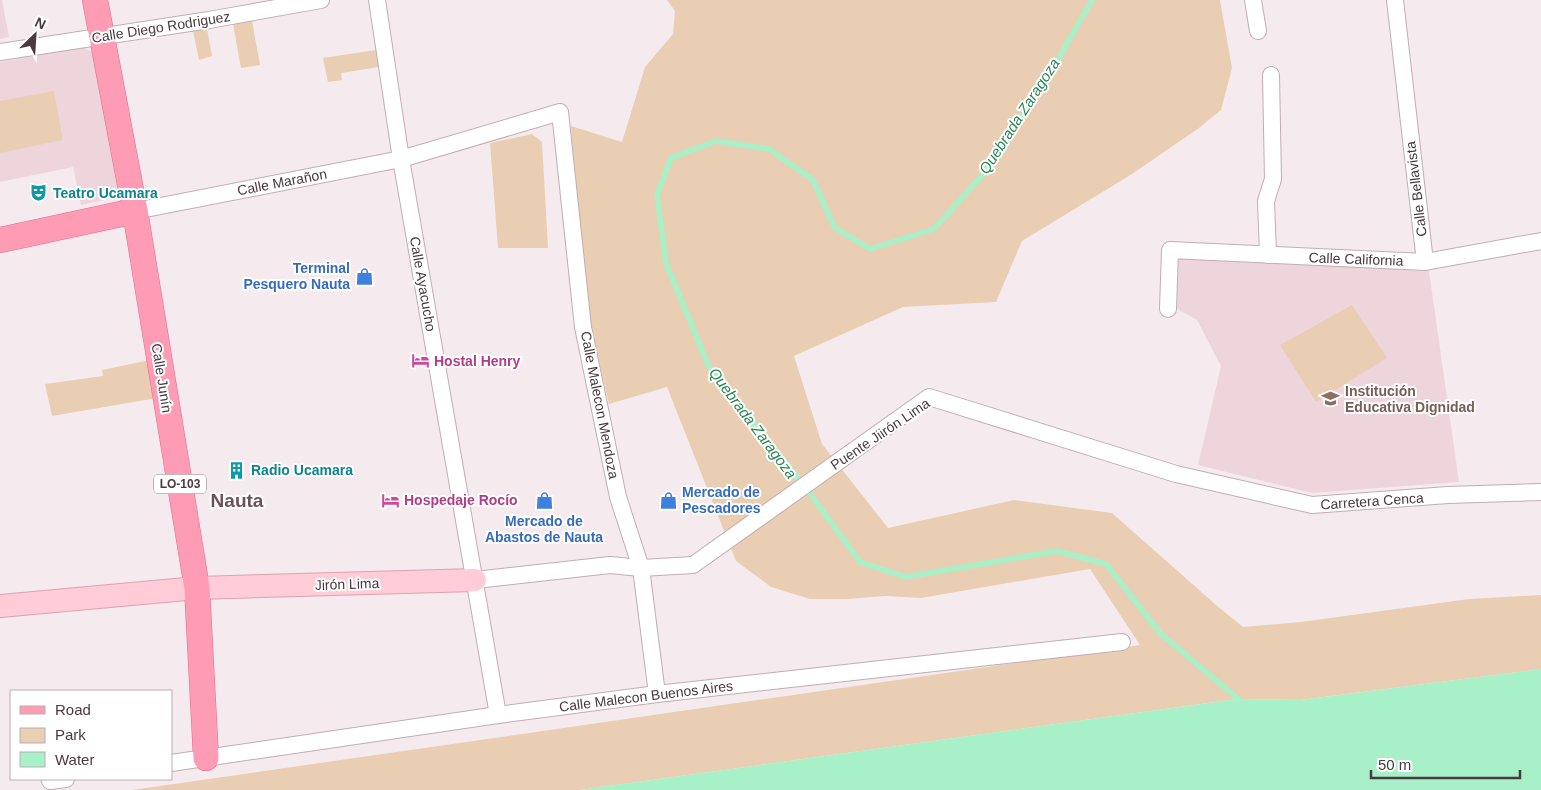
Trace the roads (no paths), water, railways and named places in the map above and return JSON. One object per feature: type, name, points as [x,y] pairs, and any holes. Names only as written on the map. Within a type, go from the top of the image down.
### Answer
[{"type":"main road","name":"Calle Junín","points":[[95,0],[135,212],[197,588],[206,758]]},
{"type":"main road","name":"Calle Marañon","points":[[0,240],[135,212]]},
{"type":"street","name":"Calle Diego Rodriguez","points":[[0,52],[208,20],[321,0]]},
{"type":"street","name":"Calle Ayacucho","points":[[377,0],[401,159],[476,580],[498,715]]},
{"type":"street","points":[[1254,0],[1258,31]]},
{"type":"street","name":"Calle Bellavista","points":[[1395,0],[1425,262]]},
{"type":"street","points":[[1268,255],[1266,201],[1273,179],[1271,75]]},
{"type":"street","name":"Calle Marañon","points":[[135,212],[401,159],[560,112]]},
{"type":"street","name":"Calle Malecon Mendoza","points":[[560,112],[583,326],[618,497],[641,568],[657,694]]},
{"type":"street","name":"Calle California","points":[[1168,309],[1170,250],[1425,262],[1541,241]]},
{"type":"street","name":"Puente Jiirón Lima","points":[[693,566],[929,397],[1176,474]]},
{"type":"street","name":"Carretera Cenca","points":[[1176,474],[1312,505],[1448,495],[1541,492]]},
{"type":"street","name":"Jirón Lima","points":[[0,606],[197,588],[476,580],[610,565],[641,568],[693,566]]},
{"type":"street","name":"Calle Malecon Buenos Aires","points":[[172,764],[498,715],[657,694],[1122,642]]},
{"type":"water","points":[[1541,669],[1541,790],[579,790],[1237,699],[1300,700]]},
{"type":"waterway","name":"Quebrada Zaragoza","points":[[1092,0],[1056,63],[986,171],[934,229],[870,249],[835,228],[813,180],[769,149],[716,141],[671,158],[657,195],[666,263],[709,367],[806,488],[860,562],[905,577],[1057,551],[1106,564],[1161,634],[1242,702]]},
{"type":"place","name":"Teatro Ucamara","points":[[39,193]]},
{"type":"place","name":"Terminal Pesquero Nauta","points":[[364,276]]},
{"type":"place","name":"Hostal Henry","points":[[420,361]]},
{"type":"place","name":"Institución Educativa Dignidad","points":[[1331,399]]},
{"type":"place","name":"Radio Ucamara","points":[[237,470]]},
{"type":"place","name":"Hospedaje Rocío","points":[[390,500]]},
{"type":"place","name":"Mercado de Pescadores","points":[[668,500]]},
{"type":"place","name":"Mercado de Abastos de Nauta","points":[[544,501]]},
{"type":"district","name":"Nauta","points":[[237,500]]}]
